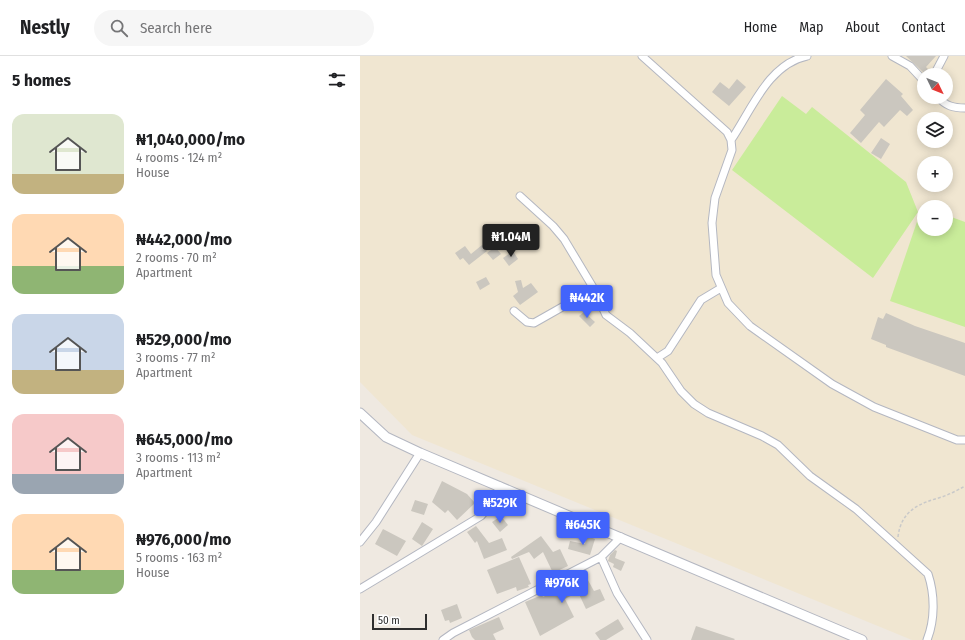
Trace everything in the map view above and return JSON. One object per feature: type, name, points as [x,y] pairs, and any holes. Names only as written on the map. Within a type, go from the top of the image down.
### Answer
[{"type":"street","points":[[642,56],[727,132],[731,140],[732,150],[715,198],[712,223],[716,275],[728,303],[750,326],[832,384],[874,407],[957,440],[965,440]]},
{"type":"street","points":[[731,140],[763,89],[776,74],[784,66],[806,56]]},
{"type":"street","points":[[892,56],[910,66],[917,74]]},
{"type":"street","points":[[938,68],[944,56]]},
{"type":"street","points":[[945,104],[953,108],[965,108]]},
{"type":"street","points":[[520,196],[553,226],[564,239],[594,289],[606,315],[630,333],[657,358],[673,377],[681,390],[694,404],[708,413],[762,436],[778,445],[810,476],[856,509],[928,574],[933,588],[932,626],[927,640]]},
{"type":"street","points":[[657,358],[668,351],[701,300],[706,295],[721,288]]},
{"type":"street","points":[[514,311],[527,322],[534,323],[594,289]]},
{"type":"street","points":[[360,413],[386,437],[420,453],[621,536],[862,640]]},
{"type":"street","points":[[360,542],[376,522],[420,453]]},
{"type":"street","points":[[360,589],[481,516],[493,502],[500,486]]},
{"type":"street","points":[[442,640],[601,558],[621,536]]},
{"type":"street","points":[[601,558],[617,593],[643,639]]},
{"type":"path","points":[[896,545],[901,524],[905,516],[914,508],[927,500],[943,496],[965,486]]},
{"type":"shaded area","points":[[360,56],[965,56],[965,640],[912,640],[412,435],[360,382]]},
{"type":"green space","points":[[782,96],[806,114],[812,107],[906,182],[917,210],[917,213],[873,278],[732,170]]},
{"type":"green space","points":[[953,218],[965,222],[965,327],[890,301],[917,222],[917,236],[953,236]]},
{"type":"building","points":[[906,56],[936,56],[926,67],[927,68],[919,68]]},
{"type":"building","points":[[737,79],[746,87],[729,106],[712,92],[720,82],[729,89]]},
{"type":"building","points":[[886,79],[903,94],[901,96],[913,110],[907,116],[900,110],[884,127],[879,122],[861,143],[850,133],[865,115],[860,110]]},
{"type":"building","points":[[881,138],[890,144],[881,159],[871,153]]},
{"type":"building","points":[[482,245],[487,251],[469,265],[463,258],[460,260],[455,253],[465,246],[471,254]]},
{"type":"building","points":[[495,247],[501,254],[493,260],[487,253]]},
{"type":"building","points":[[513,251],[518,259],[509,266],[503,258]]},
{"type":"building","points":[[486,277],[490,284],[480,290],[476,282]]},
{"type":"building","points":[[521,280],[523,288],[531,283],[538,292],[520,305],[513,296],[518,292],[515,281]]},
{"type":"building","points":[[584,312],[595,322],[590,327],[579,316]]},
{"type":"building","points":[[886,313],[915,326],[965,343],[965,376],[886,347],[886,345],[871,339],[878,317],[883,319]]},
{"type":"building","points":[[442,481],[467,494],[475,503],[457,520],[448,510],[445,513],[432,502]]},
{"type":"building","points":[[415,500],[428,504],[424,515],[411,511]]},
{"type":"building","points":[[501,516],[508,525],[500,532],[492,522]]},
{"type":"building","points":[[422,522],[433,529],[422,546],[412,539]]},
{"type":"building","points":[[476,526],[489,543],[502,538],[507,550],[484,559],[477,541],[475,543],[467,532]]},
{"type":"building","points":[[383,529],[406,541],[397,556],[375,544]]},
{"type":"building","points":[[541,536],[553,552],[560,549],[568,566],[553,573],[543,552],[534,559],[529,552],[512,559],[511,557]]},
{"type":"building","points":[[587,536],[595,539],[590,555],[568,549],[570,541],[585,544]]},
{"type":"building","points":[[615,550],[617,551],[615,558],[625,562],[621,571],[613,567],[614,564],[608,561],[610,555]]},
{"type":"building","points":[[519,557],[531,584],[528,585],[529,587],[517,591],[516,587],[497,594],[487,570]]},
{"type":"building","points":[[584,573],[594,591],[600,589],[605,600],[586,609],[578,592],[565,599],[574,617],[540,636],[525,602],[542,595],[543,597],[564,587],[563,585]]},
{"type":"building","points":[[457,604],[462,618],[450,623],[449,620],[445,621],[441,610]]},
{"type":"building","points":[[499,617],[504,629],[493,634],[496,640],[475,640],[472,637],[469,630]]},
{"type":"building","points":[[618,619],[624,629],[606,640],[600,640],[595,633]]},
{"type":"building","points":[[696,626],[735,639],[691,640]]}]
